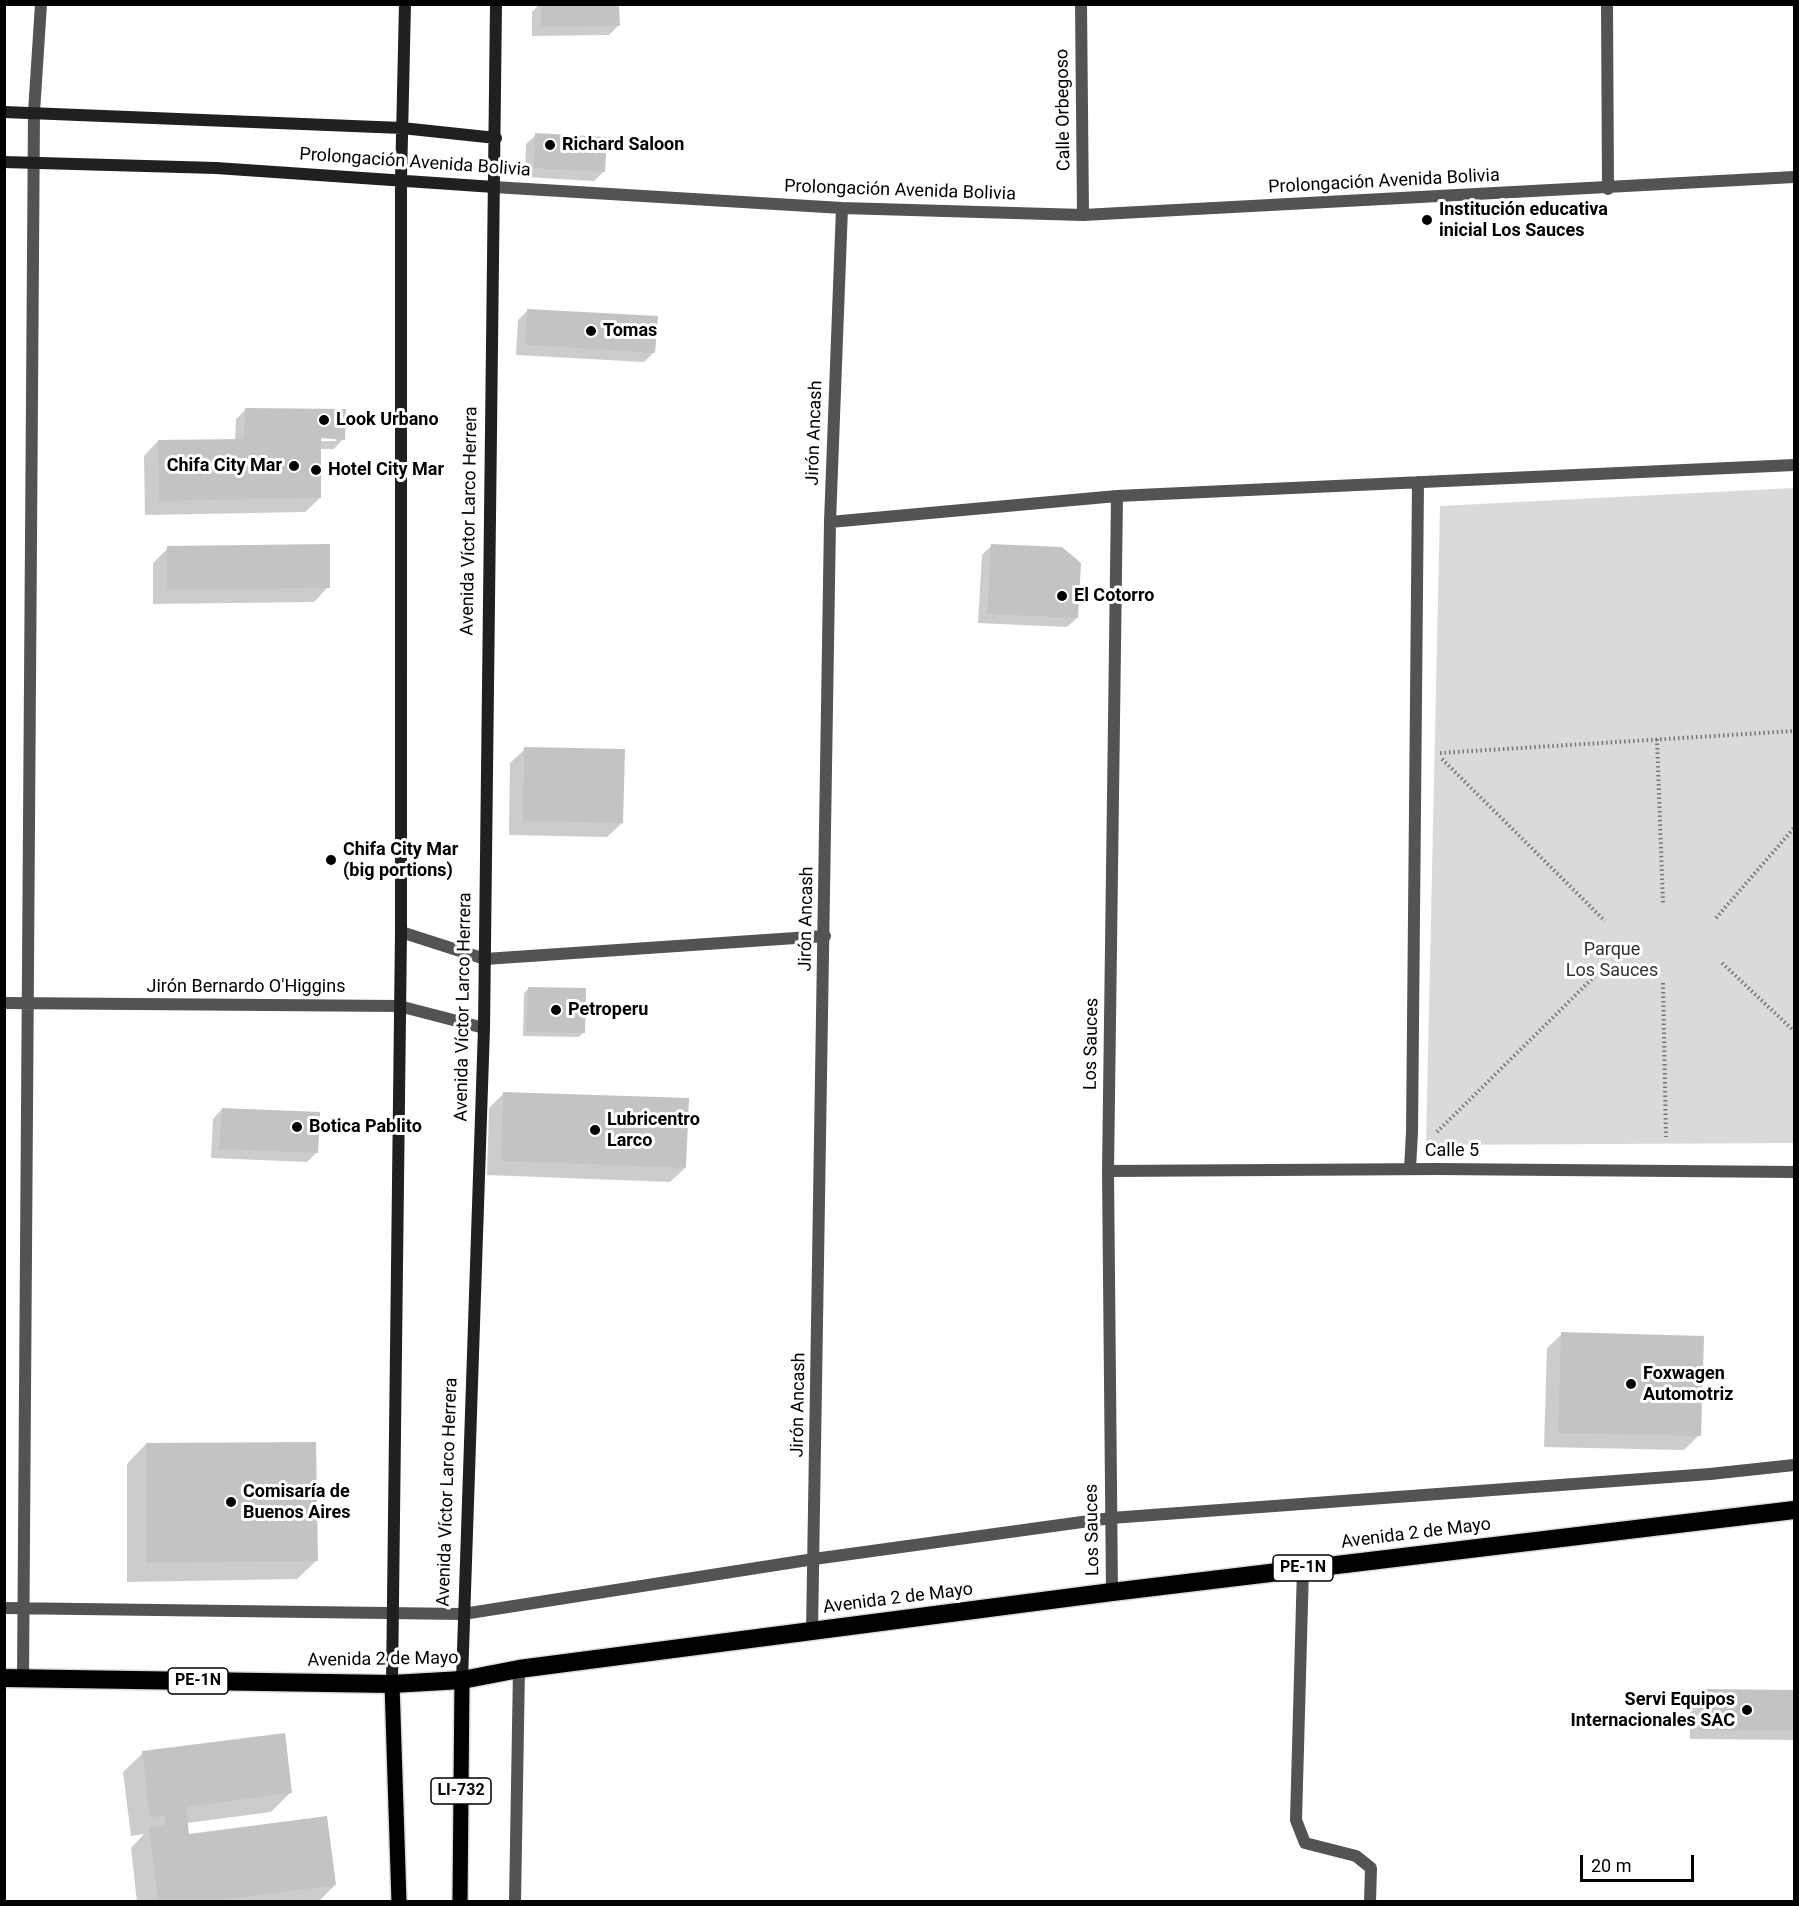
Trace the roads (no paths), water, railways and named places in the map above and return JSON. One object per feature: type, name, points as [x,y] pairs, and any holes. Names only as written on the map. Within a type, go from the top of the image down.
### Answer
[{"type":"highway","name":"Avenida 2 de Mayo","points":[[14,1678],[392,1684],[462,1680],[519,1669],[1112,1592],[1794,1510]]},
{"type":"main road","points":[[399,1902],[392,1684],[401,932],[401,180],[405,4]]},
{"type":"main road","name":"Avenida Víctor Larco Herrera","points":[[460,1902],[463,1614],[484,1028],[496,4]]},
{"type":"main road","name":"Prolongación Avenida Bolivia","points":[[4,112],[402,128],[496,138]]},
{"type":"main road","name":"Prolongación Avenida Bolivia","points":[[4,162],[216,168],[494,187]]},
{"type":"street","points":[[14,1678],[23,1608],[34,112],[41,4]]},
{"type":"street","name":"Calle Orbegoso","points":[[1081,4],[1083,215]]},
{"type":"street","points":[[1607,4],[1608,189]]},
{"type":"street","name":"Prolongación Avenida Bolivia","points":[[494,187],[842,208],[1083,215],[1608,189],[1794,177]]},
{"type":"street","name":"Jirón Ancash","points":[[812,1631],[830,522],[842,208]]},
{"type":"street","points":[[830,522],[1117,496],[1794,465]]},
{"type":"street","points":[[1410,1169],[1418,482]]},
{"type":"street","name":"Los Sauces","points":[[1112,1592],[1108,1171],[1117,496]]},
{"type":"street","points":[[401,932],[485,959],[825,936]]},
{"type":"street","name":"Jirón Bernardo O'Higgins","points":[[4,1003],[399,1006],[484,1028]]},
{"type":"street","name":"Calle 5","points":[[1108,1171],[1410,1169],[1794,1172]]},
{"type":"street","points":[[4,1608],[463,1614],[814,1559],[1111,1518],[1710,1474],[1794,1464]]},
{"type":"street","points":[[1303,1568],[1296,1820],[1305,1843],[1356,1856],[1371,1868],[1370,1902]]},
{"type":"street","points":[[515,1902],[519,1669]]},
{"type":"place","name":"Richard Saloon","points":[[550,145]]},
{"type":"place","name":"Institución educativa inicial Los Sauces","points":[[1427,220]]},
{"type":"place","name":"Tomas","points":[[591,331]]},
{"type":"place","name":"Look Urbano","points":[[324,420]]},
{"type":"place","name":"Chifa City Mar","points":[[294,466]]},
{"type":"place","name":"Hotel City Mar","points":[[316,470]]},
{"type":"place","name":"El Cotorro","points":[[1062,596]]},
{"type":"place","name":"Chifa City Mar (big portions)","points":[[331,860]]},
{"type":"place","name":"Petroperu","points":[[556,1010]]},
{"type":"place","name":"Botica Pablito","points":[[297,1127]]},
{"type":"place","name":"Lubricentro Larco","points":[[595,1130]]},
{"type":"place","name":"Foxwagen Automotriz","points":[[1631,1384]]},
{"type":"place","name":"Comisaría de Buenos Aires","points":[[231,1502]]},
{"type":"place","name":"Servi Equipos Internacionales SAC","points":[[1747,1710]]},
{"type":"park label","name":"Parque Los Sauces","points":[[1612,960]]}]
